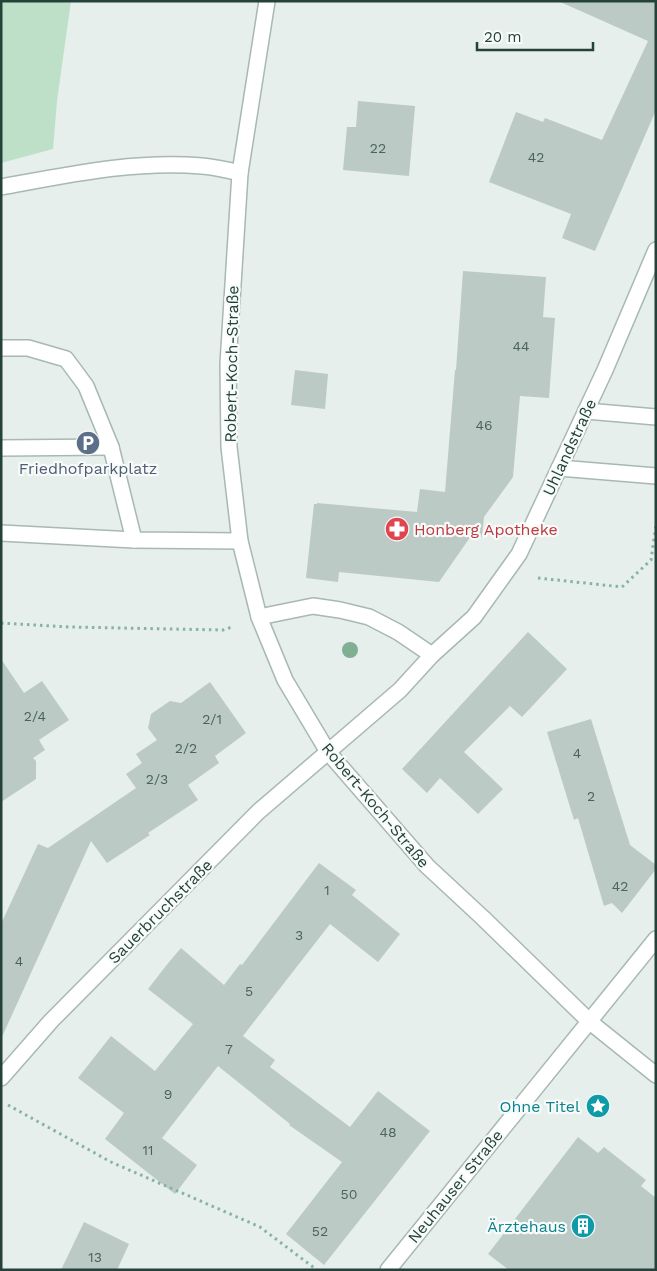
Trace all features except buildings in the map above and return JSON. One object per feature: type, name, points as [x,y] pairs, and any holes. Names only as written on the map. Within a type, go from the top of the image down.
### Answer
[{"type":"street","name":"Robert-Koch-Straße","points":[[267,1],[240,173],[228,364],[229,447],[240,541],[259,617],[285,680],[328,752],[427,866],[590,1022],[656,1075]]},
{"type":"street","points":[[1,187],[79,173],[150,165],[203,166],[240,173]]},
{"type":"street","name":"Uhlandstraße","points":[[328,752],[400,690],[432,656],[474,617],[519,554],[605,370],[656,250]]},
{"type":"street","points":[[1,348],[28,348],[66,359],[86,386],[112,447],[134,540]]},
{"type":"street","points":[[586,411],[656,417]]},
{"type":"street","points":[[1,448],[112,447]]},
{"type":"street","points":[[560,468],[656,476]]},
{"type":"street","points":[[1,533],[134,540],[240,541]]},
{"type":"street","points":[[259,617],[313,606],[340,610],[369,617],[398,632],[432,656]]},
{"type":"street","name":"Sauerbruchstraße","points":[[1,1078],[51,1021],[258,812],[328,752]]},
{"type":"street","name":"Neuhauser Straße","points":[[388,1270],[458,1181],[656,939]]},
{"type":"path","points":[[505,574],[622,587],[651,560],[656,525]]},
{"type":"path","points":[[1,623],[69,627],[223,630],[259,617]]},
{"type":"path","points":[[1,1101],[111,1162],[260,1227],[317,1270]]},
{"type":"green space","points":[[1,1],[71,1],[57,101],[53,149],[1,163]]},
{"type":"place","name":"Friedhofparkplatz","points":[[88,443]]},
{"type":"place","name":"Honberg Apotheke","points":[[397,529]]},
{"type":"place","name":"Ohne Titel","points":[[598,1106]]},
{"type":"place","name":"Ärztehaus","points":[[583,1226]]}]
